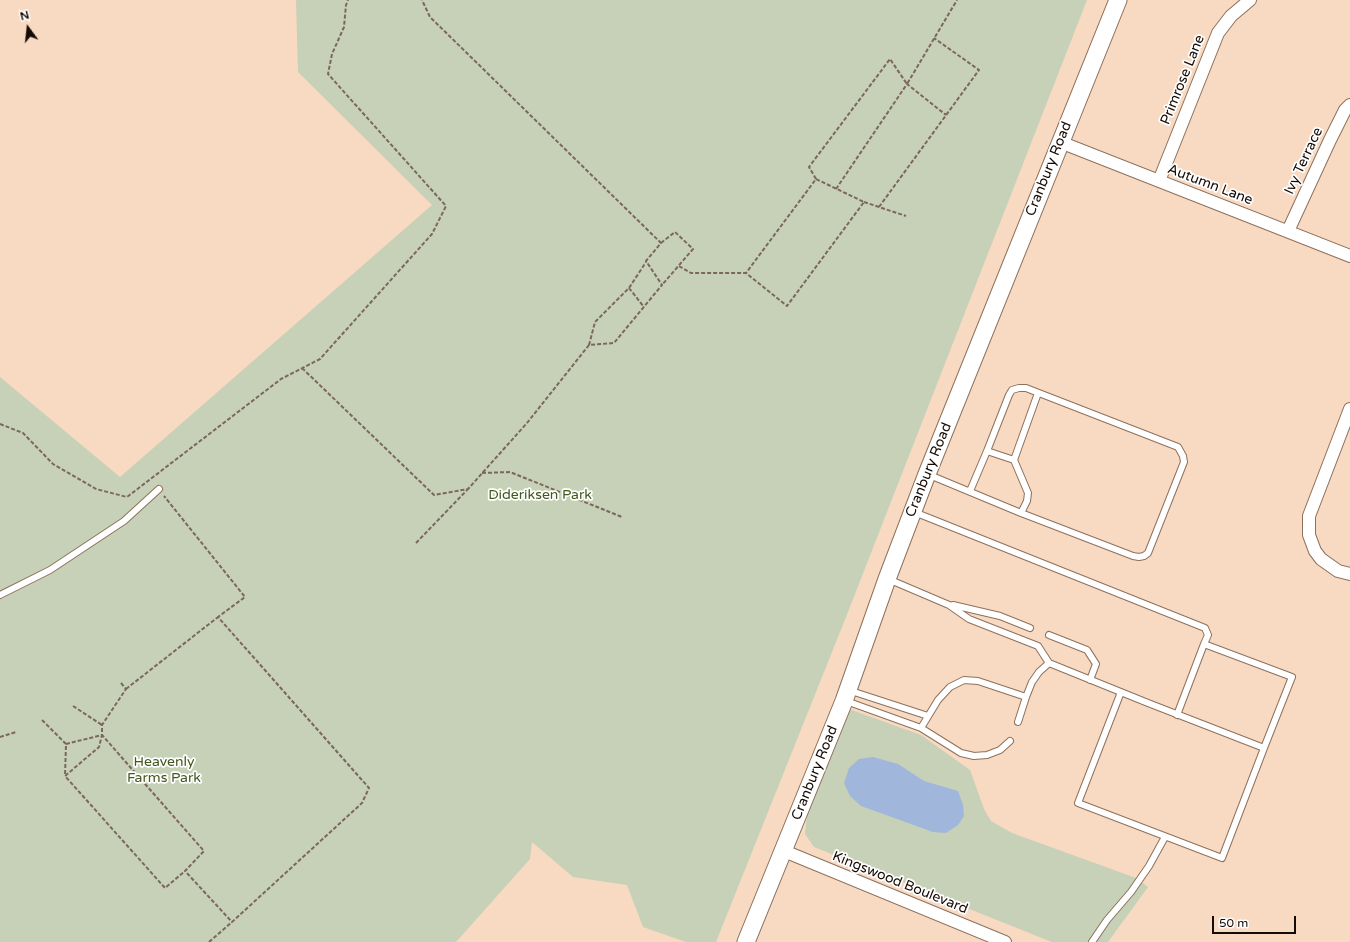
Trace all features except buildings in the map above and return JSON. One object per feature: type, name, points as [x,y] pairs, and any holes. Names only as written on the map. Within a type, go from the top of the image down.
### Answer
[{"type":"main road","name":"Cranbury Road","points":[[746,942],[846,695],[887,579],[927,474],[1118,0]]},
{"type":"street","name":"Primrose Lane","points":[[1159,181],[1218,33],[1231,16],[1250,0]]},
{"type":"street","name":"Ivy Terrace","points":[[1288,231],[1330,140],[1345,110],[1350,105]]},
{"type":"street","name":"Autumn Lane","points":[[1060,142],[1350,256]]},
{"type":"street","points":[[1350,409],[1345,437],[1309,516],[1309,535],[1315,552],[1321,560],[1338,571],[1350,574]]},
{"type":"street","name":"Kingswood Boulevard","points":[[784,851],[1005,942]]},
{"type":"lane","points":[[927,474],[1021,513],[1139,557],[1148,553],[1184,462],[1181,451],[1178,448],[1026,388],[1012,390],[1009,395],[970,491]]},
{"type":"lane","points":[[1021,513],[1027,501],[1028,493],[1014,460],[1038,393]]},
{"type":"lane","points":[[987,451],[1014,460]]},
{"type":"lane","points":[[0,595],[50,570],[117,525],[159,489]]},
{"type":"lane","points":[[912,512],[1205,628],[1208,635],[1178,715]]},
{"type":"lane","points":[[887,579],[949,604],[1000,616],[1030,628]]},
{"type":"lane","points":[[949,604],[969,619],[1038,646],[1050,663],[1264,748]]},
{"type":"lane","points":[[1049,635],[1087,650],[1096,664],[1090,680]]},
{"type":"lane","points":[[1121,692],[1078,804],[1222,858],[1292,677],[1204,644]]},
{"type":"lane","points":[[1018,722],[1032,682],[1039,672],[1050,663]]},
{"type":"lane","points":[[920,728],[938,700],[950,687],[964,680],[978,680],[1026,698]]},
{"type":"lane","points":[[846,695],[928,716]]},
{"type":"lane","points":[[846,695],[920,728],[961,753],[974,756],[986,755],[1000,750],[1010,741]]},
{"type":"lane","points":[[1092,942],[1107,920],[1131,892],[1165,837]]},
{"type":"path","points":[[0,424],[23,433],[53,464],[96,489],[127,497],[281,379],[320,359],[432,234],[446,206],[328,74],[332,54],[344,27],[346,5],[348,0]]},
{"type":"path","points":[[422,0],[430,17],[661,243]]},
{"type":"path","points":[[836,189],[907,84],[958,0]]},
{"type":"path","points":[[879,207],[979,70],[934,38]]},
{"type":"path","points":[[906,216],[864,202],[816,179],[809,167],[890,59],[907,84],[946,115]]},
{"type":"path","points":[[746,273],[816,179]]},
{"type":"path","points":[[679,266],[691,273],[746,273],[787,306],[864,202]]},
{"type":"path","points":[[416,543],[468,489],[527,423],[589,345],[596,322],[629,288],[646,262],[661,243],[675,232],[693,249],[614,343],[589,345]]},
{"type":"path","points":[[646,262],[662,285]]},
{"type":"path","points":[[629,288],[644,307]]},
{"type":"path","points":[[302,368],[434,495],[468,489]]},
{"type":"path","points":[[482,473],[510,472],[622,517]]},
{"type":"path","points":[[65,776],[99,747],[102,736],[102,724],[126,689],[245,597],[151,479]]},
{"type":"path","points":[[209,942],[362,803],[369,788],[218,617]]},
{"type":"path","points":[[121,683],[126,689]]},
{"type":"path","points":[[73,706],[102,724]]},
{"type":"path","points":[[42,720],[66,744],[65,776],[165,888],[185,871],[204,851],[102,736]]},
{"type":"path","points":[[0,738],[16,732]]},
{"type":"path","points":[[66,744],[102,736]]},
{"type":"path","points":[[185,871],[232,922]]},
{"type":"green space","name":"Dideriksen Park","points":[[296,0],[1087,0],[846,617],[716,942],[686,942],[643,927],[627,885],[573,877],[532,842],[530,859],[456,942],[0,942],[0,377],[120,477],[432,205],[298,72]]},
{"type":"green space","points":[[849,709],[921,735],[970,770],[984,809],[991,821],[1012,833],[1136,878],[1148,887],[1108,942],[1052,942],[814,847],[805,834],[808,807]]},
{"type":"water","points":[[873,757],[898,764],[924,781],[958,791],[963,805],[964,816],[958,825],[946,833],[933,832],[861,806],[850,796],[844,783],[849,768],[859,759]]},
{"type":"park label","name":"Heavenly Farms Park","points":[[164,770]]}]
